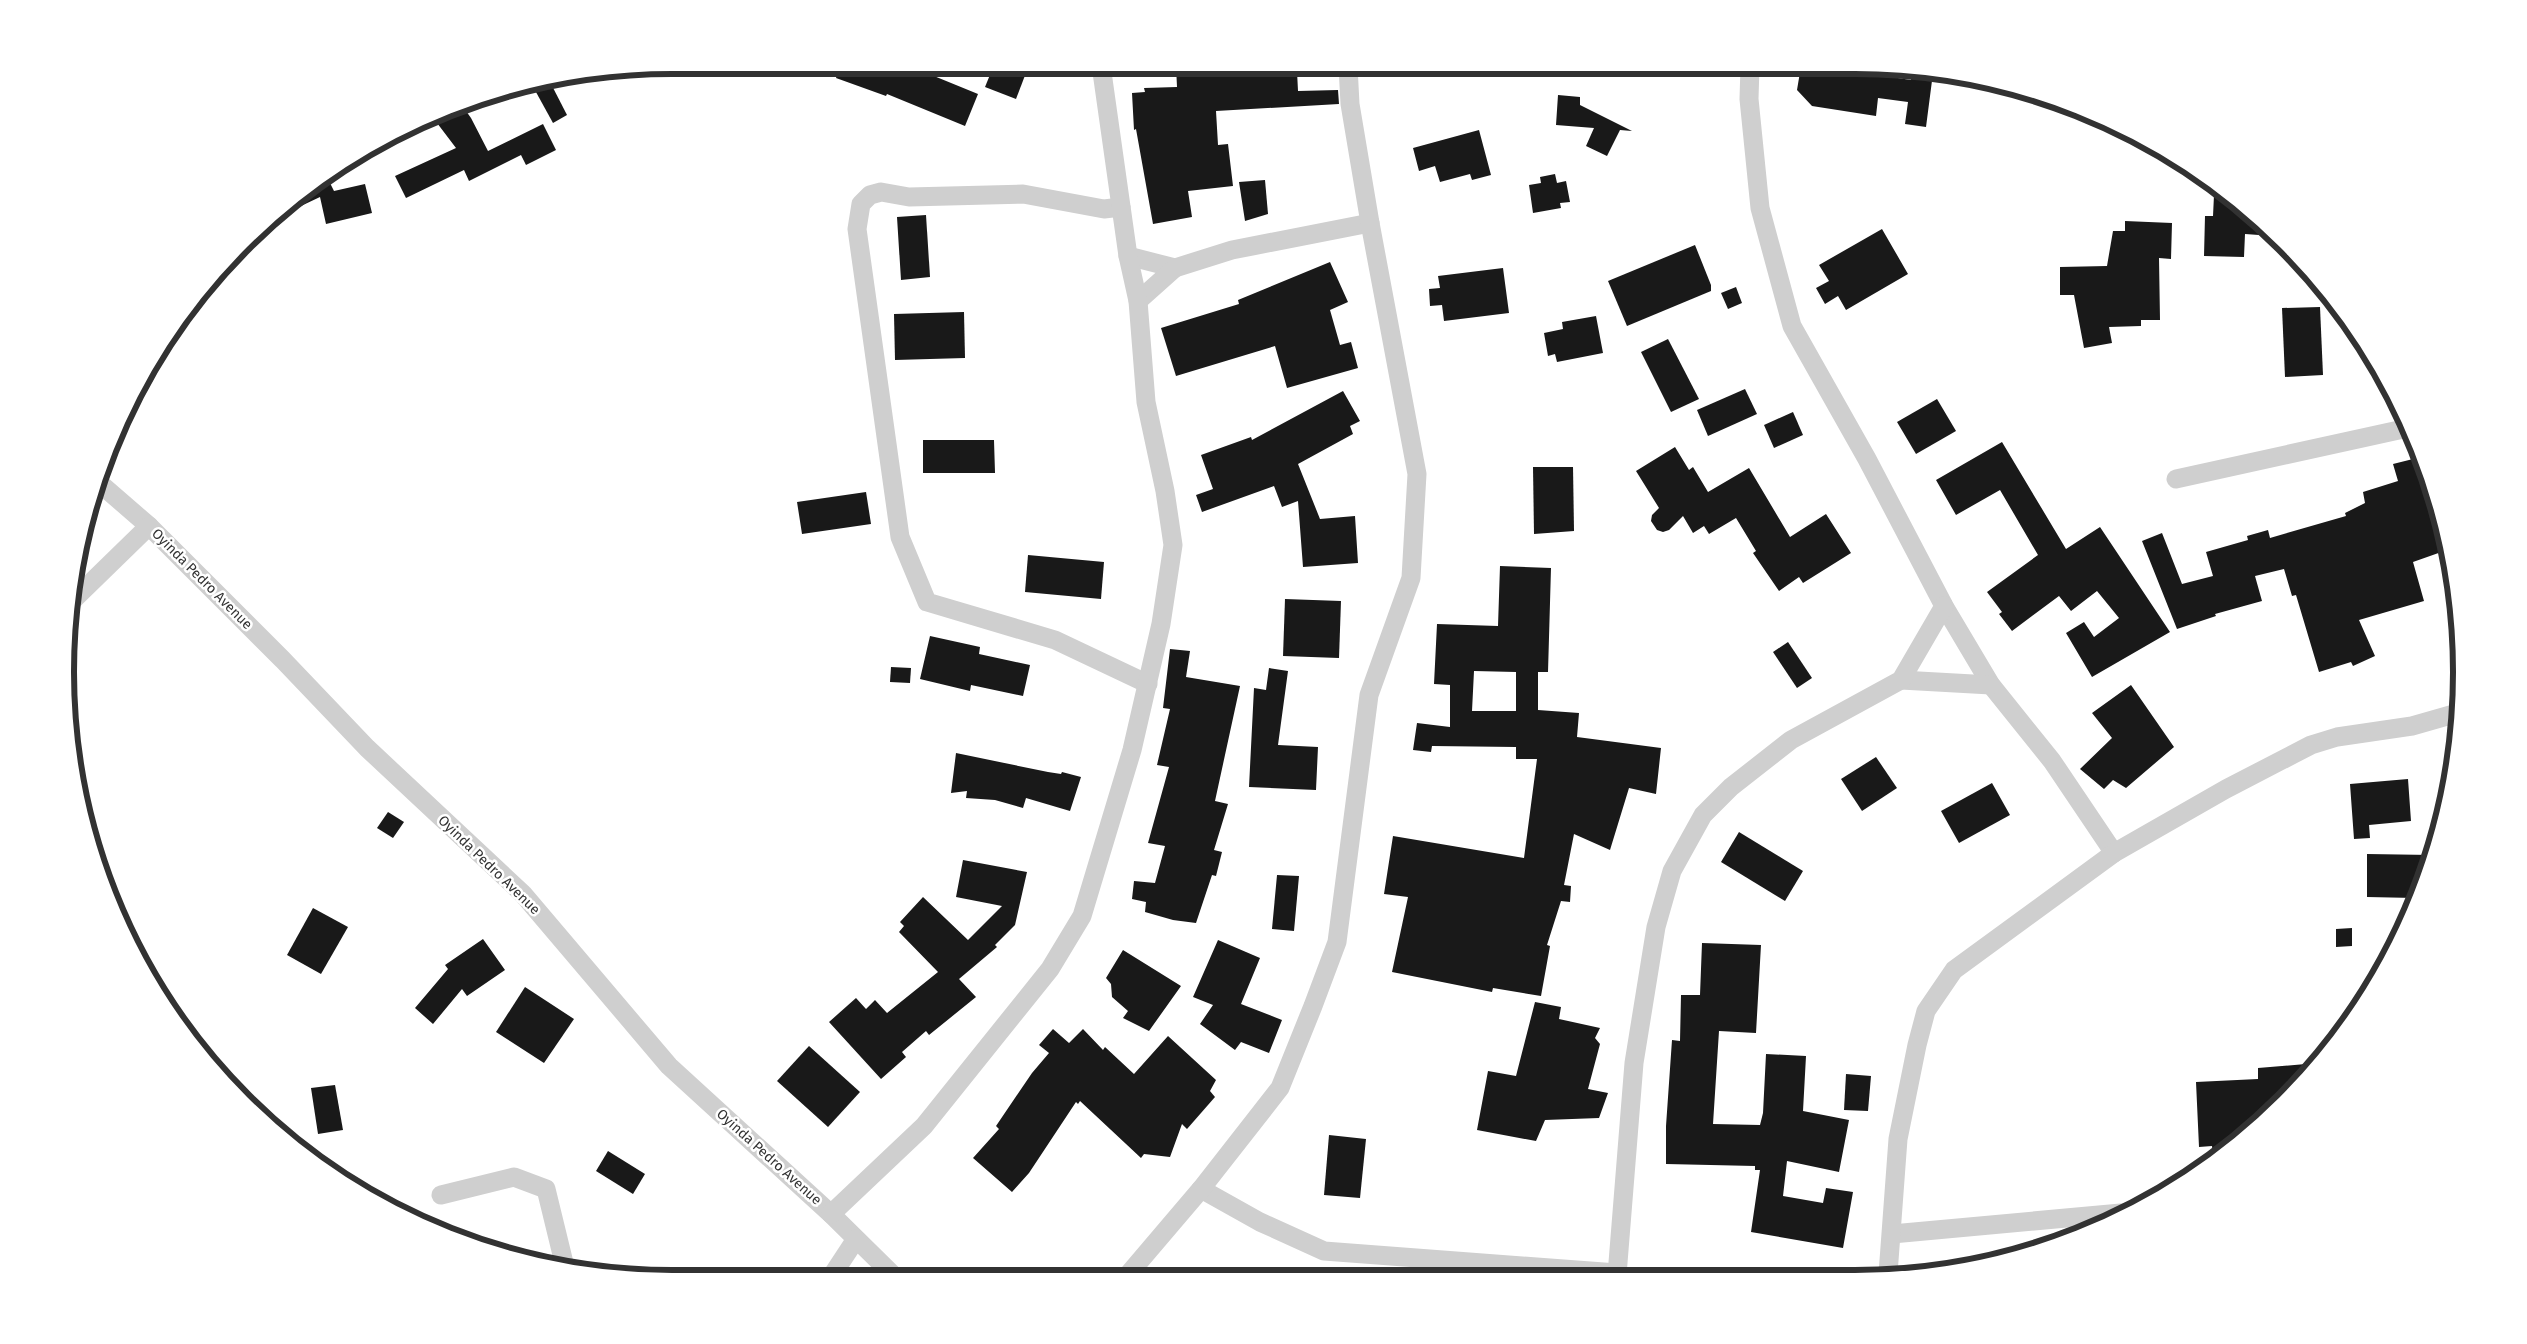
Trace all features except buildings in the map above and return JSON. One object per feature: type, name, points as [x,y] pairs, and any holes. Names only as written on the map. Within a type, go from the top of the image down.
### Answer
[{"type":"street","points":[[831,1214],[924,1126],[1050,969],[1082,916],[1132,750],[1148,684],[1162,624],[1173,545],[1165,491],[1146,402],[1138,301],[1128,256],[1102,74]]},
{"type":"street","points":[[1132,1270],[1201,1189],[1280,1088],[1337,942],[1369,695],[1411,578],[1417,474],[1370,222],[1350,104],[1348,74]]},
{"type":"street","points":[[1750,74],[1749,99],[1760,208],[1792,326],[1867,459],[1944,606],[1990,685],[2052,761],[2114,853]]},
{"type":"street","points":[[1121,207],[1104,209],[1023,194],[910,197],[881,192],[870,195],[861,204],[857,229],[900,537],[927,602],[1055,640],[1148,684]]},
{"type":"street","points":[[1138,301],[1175,268],[1232,250],[1370,222]]},
{"type":"street","points":[[1128,256],[1175,268]]},
{"type":"street","points":[[2176,479],[2402,429]]},
{"type":"street","name":"Oyinda Pedro Avenue","points":[[103,486],[149,526],[283,660],[367,748],[523,894],[669,1066],[831,1214],[887,1270]]},
{"type":"street","points":[[79,594],[149,526]]},
{"type":"street","points":[[1617,1270],[1634,1063],[1656,927],[1672,872],[1703,815],[1732,786],[1790,740],[1900,680],[1944,606]]},
{"type":"street","points":[[1900,680],[1990,685]]},
{"type":"street","points":[[1888,1269],[1898,1139],[1917,1045],[1926,1011],[1954,970],[2114,853],[2226,789],[2310,745],[2337,737],[2412,726],[2452,715]]},
{"type":"street","points":[[441,1195],[514,1177],[546,1189],[564,1260]]},
{"type":"street","points":[[1201,1189],[1260,1222],[1324,1251],[1566,1270]]},
{"type":"street","points":[[1892,1234],[2108,1214]]},
{"type":"street","points":[[836,1270],[856,1239]]}]
